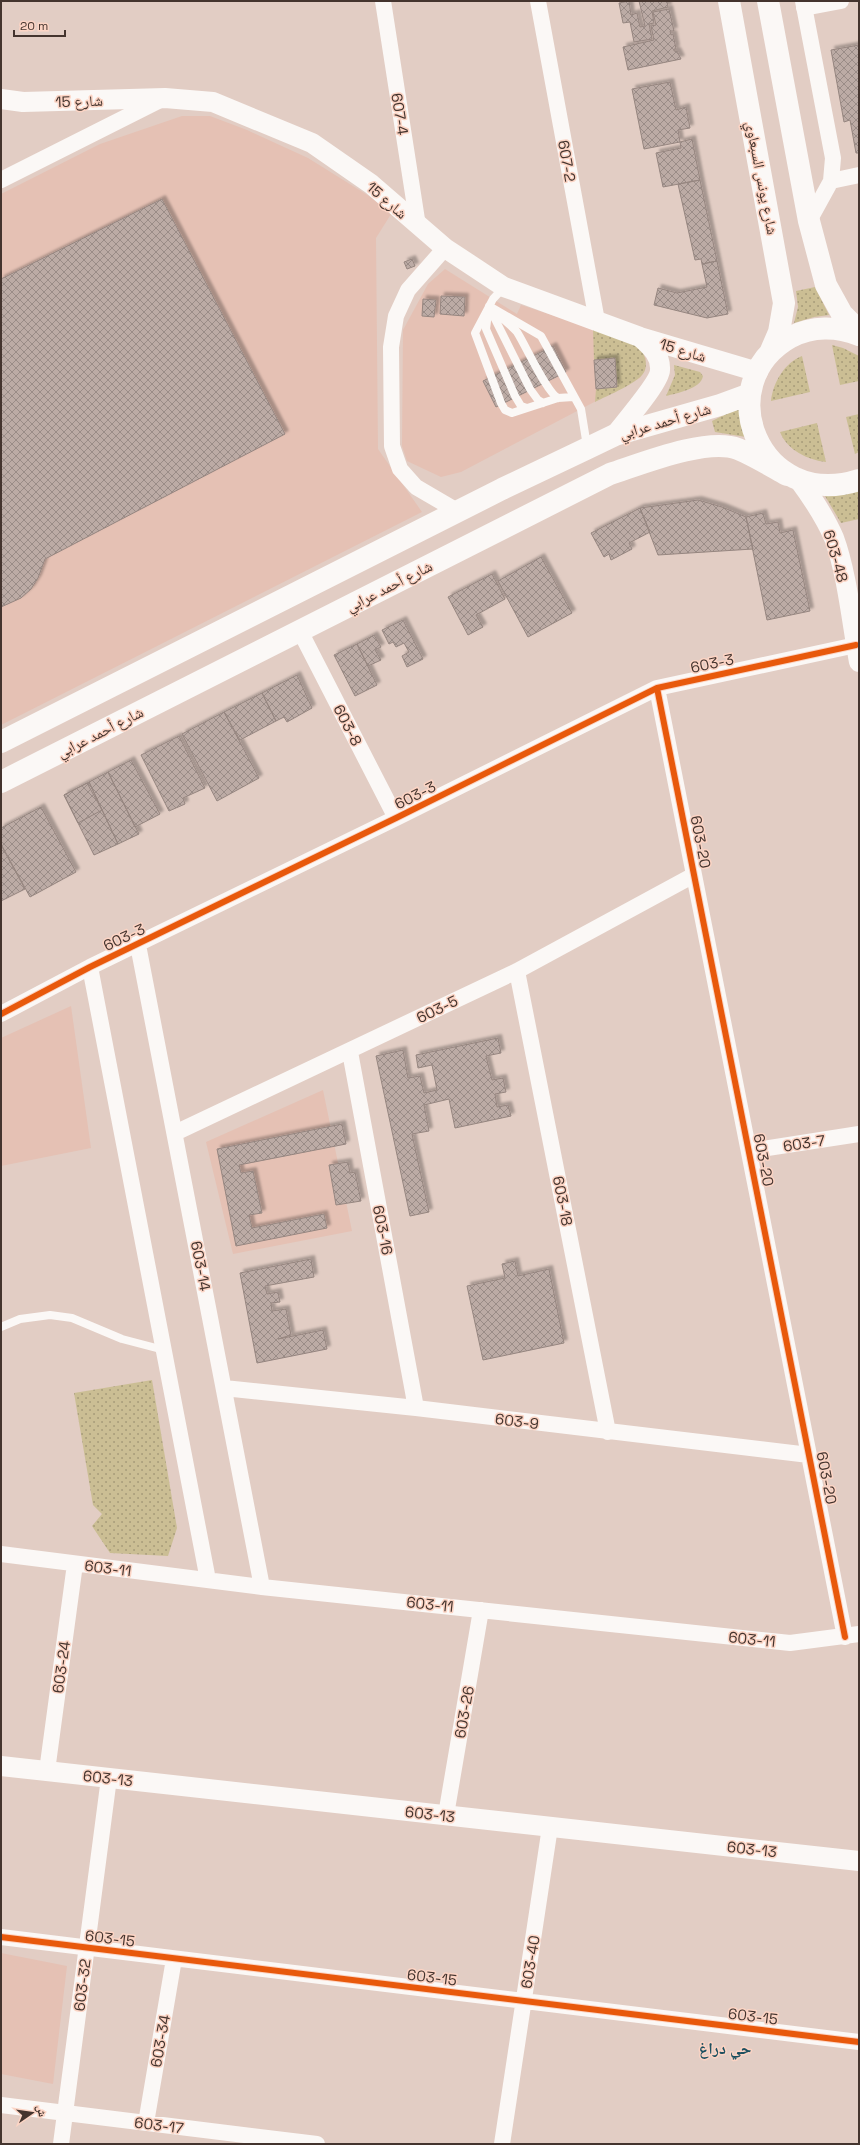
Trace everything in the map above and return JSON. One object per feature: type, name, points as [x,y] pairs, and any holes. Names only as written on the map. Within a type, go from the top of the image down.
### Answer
[{"type":"main road","name":"شارع يونس السبعاوي","points":[[729,1],[784,303],[779,332],[770,353]]},
{"type":"main road","points":[[768,1],[809,221],[826,285],[842,314],[859,331]]},
{"type":"main road","points":[[859,335],[832,328],[815,329],[798,334],[782,342],[770,353],[758,372],[750,394],[750,417],[756,440],[769,460],[793,478],[822,486],[843,485],[859,480]]},
{"type":"main road","name":"شارع أحمد عرابي","points":[[1,742],[457,511],[615,435],[720,405],[750,394]]},
{"type":"main road","name":"شارع أحمد عرابي","points":[[1,782],[610,474],[662,457],[705,447],[720,446],[737,449],[793,478]]},
{"type":"street","name":"607-4","points":[[382,1],[418,226]]},
{"type":"street","name":"607-2","points":[[538,1],[597,321]]},
{"type":"street","points":[[809,221],[831,181],[833,158],[804,4],[841,1]]},
{"type":"street","name":"شارع 15","points":[[1,99],[23,102],[165,98],[213,102],[312,143],[371,184],[445,248],[504,287],[640,337],[758,372]]},
{"type":"street","points":[[1,180],[165,98]]},
{"type":"street","points":[[831,181],[859,175]]},
{"type":"street","points":[[445,248],[408,290],[396,316],[391,347],[392,446],[400,469],[416,487],[457,511]]},
{"type":"street","points":[[615,435],[650,390],[660,371],[658,357],[653,348],[640,337]]},
{"type":"street","name":"603-48","points":[[793,478],[813,499],[834,540],[841,562],[857,653]]},
{"type":"street","name":"603-8","points":[[300,631],[396,818]]},
{"type":"street","name":"603-3","points":[[1,1014],[90,967],[138,946],[657,688],[857,653]]},
{"type":"street","name":"603-20","points":[[657,688],[809,1455],[852,1635]]},
{"type":"street","name":"603-5","points":[[175,1133],[350,1052],[517,971],[694,874]]},
{"type":"street","name":"603-14","points":[[138,946],[262,1587]]},
{"type":"street","points":[[90,967],[208,1580]]},
{"type":"street","name":"603-18","points":[[517,971],[608,1432]]},
{"type":"street","name":"603-16","points":[[350,1052],[416,1408]]},
{"type":"street","name":"603-7","points":[[749,1151],[859,1134]]},
{"type":"street","name":"603-9","points":[[224,1388],[416,1408],[809,1455]]},
{"type":"street","name":"603-11","points":[[1,1554],[262,1587],[790,1643],[852,1635]]},
{"type":"street","name":"603-24","points":[[47,1771],[75,1564]]},
{"type":"street","name":"603-26","points":[[446,1815],[481,1610]]},
{"type":"street","name":"603-13","points":[[1,1766],[859,1861]]},
{"type":"street","name":"603-32","points":[[61,2144],[109,1778]]},
{"type":"street","name":"603-40","points":[[502,2144],[550,1827]]},
{"type":"street","name":"603-15","points":[[1,1937],[859,2042]]},
{"type":"street","name":"603-34","points":[[146,2123],[174,1958]]},
{"type":"street","name":"603-17","points":[[1,2105],[317,2144]]},
{"type":"lane","points":[[504,287],[489,306],[476,333],[493,384],[505,410],[512,413],[558,398],[573,397]]},
{"type":"lane","points":[[489,306],[541,336],[573,397],[581,409],[588,448]]},
{"type":"lane","points":[[489,306],[516,331],[545,382],[555,397],[558,398]]},
{"type":"lane","points":[[489,306],[530,389],[538,400],[543,403]]},
{"type":"lane","points":[[489,306],[486,329],[515,396],[521,406],[526,408]]},
{"type":"lane","points":[[1,1327],[20,1319],[50,1315],[72,1318],[122,1339],[164,1350]]},
{"type":"shaded area","points":[[182,116],[210,116],[247,130],[308,158],[393,211],[376,238],[378,449],[422,512],[1,725],[1,194],[100,144]]},
{"type":"shaded area","points":[[445,269],[517,314],[521,305],[610,334],[646,358],[645,370],[640,378],[461,472],[441,477],[407,461],[402,446],[403,330],[428,284]]},
{"type":"shaded area","points":[[815,287],[829,315],[814,317],[794,323],[798,307],[796,291]]},
{"type":"shaded area","points":[[593,329],[639,345],[645,357],[646,363],[645,370],[642,375],[631,384],[595,402],[596,389],[617,387],[615,358],[594,360]]},
{"type":"shaded area","points":[[832,345],[843,348],[859,356],[859,381],[840,385]]},
{"type":"shaded area","points":[[802,356],[810,392],[771,401],[774,387],[780,374],[790,363]]},
{"type":"shaded area","points":[[674,365],[700,372],[703,376],[698,384],[693,387],[682,392],[666,396],[675,375]]},
{"type":"shaded area","points":[[740,407],[746,437],[715,432],[712,421]]},
{"type":"shaded area","points":[[859,414],[859,452],[855,454],[846,417]]},
{"type":"shaded area","points":[[817,423],[826,462],[812,459],[799,453],[788,444],[780,432]]},
{"type":"shaded area","points":[[859,489],[859,519],[841,523],[825,496]]},
{"type":"shaded area","points":[[71,1006],[91,1148],[1,1166],[1,1038]]},
{"type":"shaded area","points":[[323,1090],[352,1231],[233,1254],[206,1142]]},
{"type":"shaded area","points":[[152,1380],[177,1528],[168,1556],[110,1553],[92,1526],[102,1514],[93,1505],[74,1393]]},
{"type":"shaded area","points":[[1,1953],[67,1966],[53,2084],[1,2074]]},
{"type":"building","points":[[629,1],[631,15],[637,13],[640,27],[645,26],[639,1],[667,1],[668,7],[652,11],[654,23],[649,24],[652,39],[634,42],[630,22],[623,23],[619,3]]},
{"type":"building","points":[[669,9],[674,31],[670,31],[671,35],[673,34],[676,49],[674,49],[674,51],[677,51],[681,59],[628,70],[623,47],[654,40],[651,26],[656,25],[653,12]]},
{"type":"building","points":[[859,45],[859,153],[856,153],[850,120],[844,122],[831,50]]},
{"type":"building","points":[[670,82],[676,110],[686,107],[690,128],[678,130],[680,142],[644,149],[632,89]]},
{"type":"building","points":[[692,139],[700,180],[663,187],[656,153],[681,148],[680,142]]},
{"type":"building","points":[[700,180],[717,261],[702,264],[701,259],[695,260],[678,184]]},
{"type":"building","points":[[162,199],[285,434],[45,559],[38,578],[31,589],[21,598],[1,607],[1,279]]},
{"type":"building","points":[[412,259],[415,266],[407,269],[404,262]]},
{"type":"building","points":[[717,261],[728,314],[707,318],[654,305],[658,288],[677,293],[707,287],[702,264]]},
{"type":"building","points":[[441,296],[465,297],[464,316],[440,314]]},
{"type":"building","points":[[423,299],[436,300],[434,317],[422,316]]},
{"type":"building","points":[[553,346],[566,372],[496,407],[483,381]]},
{"type":"building","points":[[615,358],[617,387],[596,389],[594,360]]},
{"type":"building","points":[[698,500],[722,507],[746,517],[753,549],[658,555],[640,508]]},
{"type":"building","points":[[640,508],[650,532],[629,543],[632,549],[611,560],[609,554],[604,557],[591,533]]},
{"type":"building","points":[[763,513],[766,524],[778,522],[780,533],[793,530],[810,611],[767,620],[746,517]]},
{"type":"building","points":[[541,557],[572,613],[528,637],[498,581]]},
{"type":"building","points":[[492,574],[505,599],[476,615],[483,627],[468,635],[448,597]]},
{"type":"building","points":[[403,620],[423,659],[407,667],[402,656],[409,652],[404,643],[396,647],[393,642],[389,644],[382,630]]},
{"type":"building","points":[[374,635],[381,647],[375,650],[381,660],[368,666],[357,644]]},
{"type":"building","points":[[357,644],[377,685],[355,696],[334,655]]},
{"type":"building","points":[[297,675],[312,708],[287,722],[284,717],[276,721],[262,693]]},
{"type":"building","points":[[262,693],[276,721],[240,740],[224,712]]},
{"type":"building","points":[[224,712],[259,778],[217,801],[182,734]]},
{"type":"building","points":[[179,736],[205,788],[183,798],[185,804],[169,811],[141,755]]},
{"type":"building","points":[[131,760],[160,814],[135,827],[108,772]]},
{"type":"building","points":[[108,772],[139,834],[118,844],[89,782]]},
{"type":"building","points":[[89,782],[118,844],[94,855],[64,795]]},
{"type":"building","points":[[87,783],[102,810],[78,823],[64,795]]},
{"type":"building","points":[[41,807],[76,872],[30,897],[1,844],[1,828]]},
{"type":"building","points":[[1,845],[25,889],[1,901]]},
{"type":"building","points":[[498,1038],[501,1053],[486,1056],[492,1080],[503,1078],[506,1092],[495,1094],[497,1107],[508,1105],[511,1116],[455,1128],[449,1099],[424,1105],[429,1131],[412,1134],[429,1212],[410,1216],[376,1056],[403,1050],[408,1078],[420,1076],[424,1093],[437,1090],[432,1065],[418,1068],[416,1055]]},
{"type":"building","points":[[342,1124],[346,1144],[239,1165],[241,1173],[253,1171],[262,1213],[249,1215],[252,1228],[324,1214],[327,1228],[236,1246],[217,1149]]},
{"type":"building","points":[[348,1162],[350,1173],[355,1172],[361,1201],[336,1205],[329,1165]]},
{"type":"building","points":[[311,1259],[314,1277],[265,1286],[267,1294],[278,1292],[280,1302],[271,1303],[272,1311],[286,1309],[291,1335],[278,1339],[323,1330],[327,1349],[257,1363],[240,1273]]},
{"type":"building","points":[[515,1261],[518,1276],[549,1269],[564,1343],[483,1360],[467,1286],[505,1278],[502,1264]]},
{"type":"cycle path","points":[[1,1014],[90,967],[396,818],[657,688],[856,645]]},
{"type":"cycle path","points":[[657,688],[845,1637]]},
{"type":"cycle path","points":[[1,1937],[859,2042]]},
{"type":"district","name":"حي دراغ","points":[[725,2048]]}]
